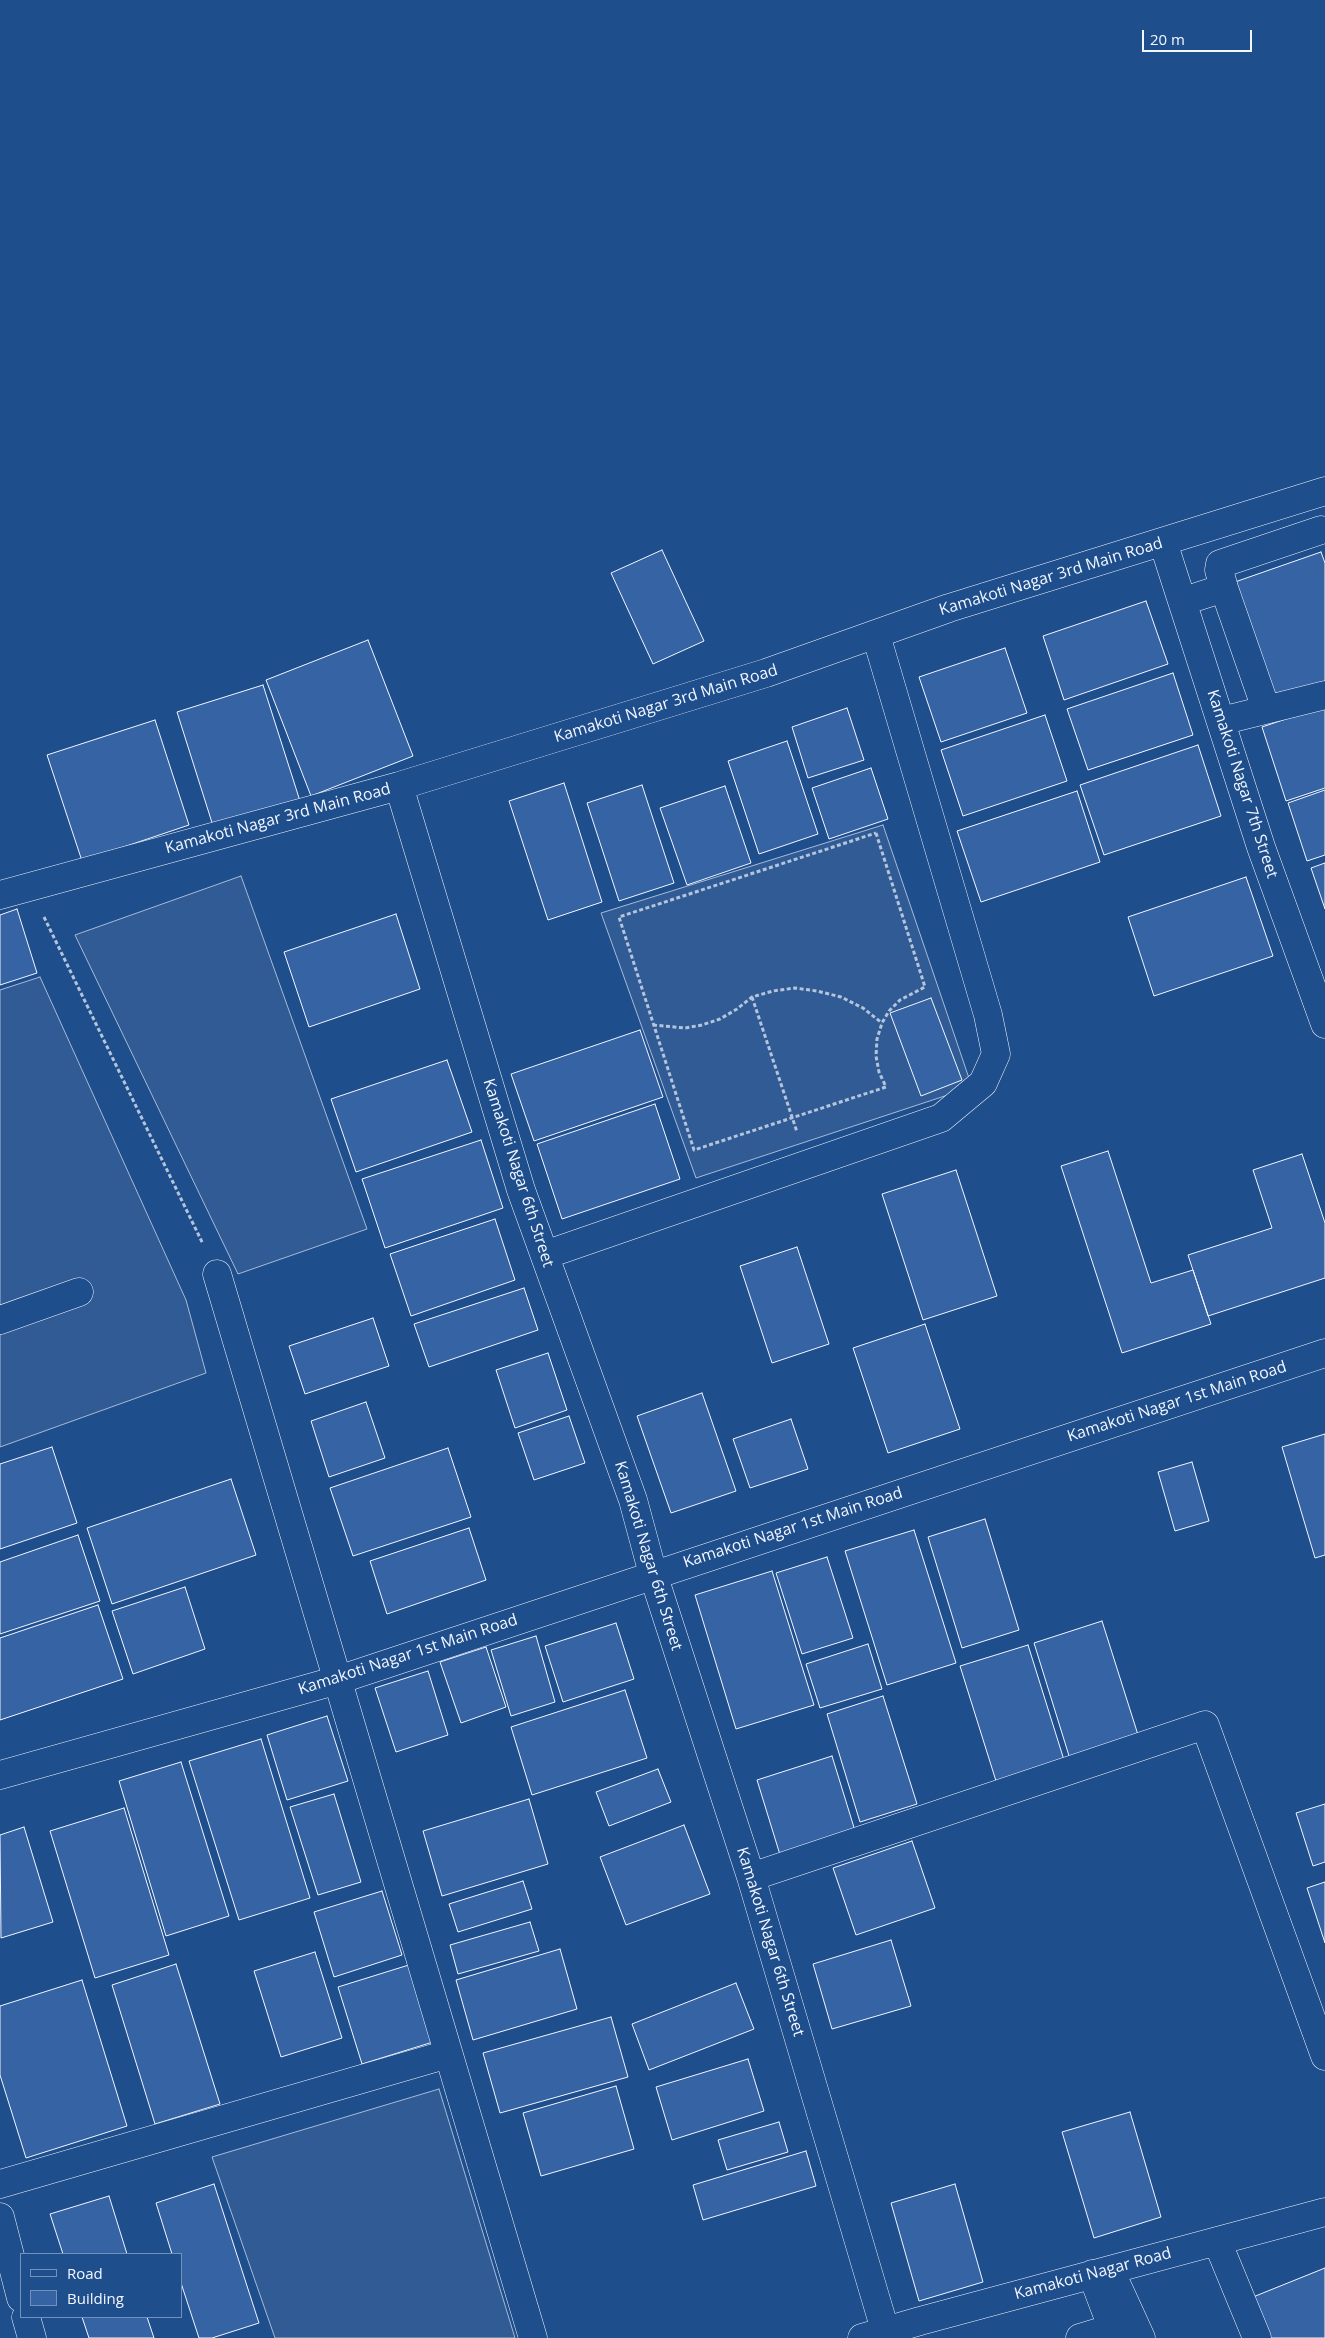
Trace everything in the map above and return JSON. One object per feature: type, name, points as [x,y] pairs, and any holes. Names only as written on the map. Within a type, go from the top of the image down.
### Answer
[{"type":"street","points":[[1266,709],[1224,588],[1219,570],[1220,564],[1323,535],[1317,494]]},
{"type":"street","name":"Kamakoti Nagar 3rd Main Road","points":[[0,894],[399,786],[766,674],[949,608],[1317,494]]},
{"type":"street","name":"Kamakoti Nagar 7th Street","points":[[1163,542],[1184,601],[1261,847],[1325,1024]]},
{"type":"street","points":[[1184,601],[1224,588]]},
{"type":"street","points":[[545,1255],[941,1118],[983,1083],[996,1054],[988,1015],[876,635]]},
{"type":"street","points":[[1221,721],[1325,695]]},
{"type":"street","name":"Kamakoti Nagar 6th Street","points":[[399,786],[520,1190],[633,1500],[654,1574],[751,1877],[873,2334]]},
{"type":"street","points":[[217,1274],[534,2338]]},
{"type":"street","points":[[0,1320],[79,1292]]},
{"type":"street","name":"Kamakoti Nagar 1st Main Road","points":[[0,1775],[338,1680],[1325,1353]]},
{"type":"street","points":[[751,1877],[1205,1726],[1325,2056]]},
{"type":"street","points":[[0,2184],[448,2054]]},
{"type":"street","points":[[0,2217],[20,2294]]},
{"type":"street","name":"Kamakoti Nagar Road","points":[[873,2334],[923,2329],[1101,2272],[1208,2243],[1323,2219]]},
{"type":"street","points":[[1208,2243],[1239,2338]]},
{"type":"street","points":[[1208,2243],[1257,2338]]},
{"type":"street","points":[[1080,2338],[1115,2333],[1101,2272]]},
{"type":"street","points":[[1101,2272],[1141,2338]]},
{"type":"street","points":[[26,2318],[32,2338]]},
{"type":"path","points":[[876,833],[925,987],[900,1000],[889,1011],[882,1023],[877,1039],[876,1056],[879,1072],[886,1087],[694,1150],[619,917],[876,833]]},
{"type":"path","points":[[29,887],[217,1274]]},
{"type":"path","points":[[653,1025],[686,1028],[702,1025],[729,1014],[752,997],[773,991],[795,988],[841,997],[863,1008],[882,1023]]},
{"type":"path","points":[[752,997],[808,1164]]},
{"type":"shaded area","points":[[883,825],[972,1087],[696,1178],[601,913]]},
{"type":"shaded area","points":[[241,876],[367,1229],[238,1274],[75,935]]},
{"type":"shaded area","points":[[40,977],[186,1300],[206,1373],[0,1447],[0,990]]},
{"type":"shaded area","points":[[439,2089],[515,2338],[275,2338],[212,2157]]},
{"type":"building","points":[[662,550],[704,641],[653,664],[611,573]]},
{"type":"building","points":[[1321,552],[1325,563],[1325,687],[1273,704],[1232,583]]},
{"type":"building","points":[[1146,601],[1168,664],[1064,700],[1043,636]]},
{"type":"building","points":[[368,640],[413,756],[311,796],[266,680]]},
{"type":"building","points":[[1005,648],[1027,713],[941,742],[919,677]]},
{"type":"building","points":[[1173,673],[1193,735],[1088,770],[1067,709]]},
{"type":"building","points":[[263,685],[300,801],[214,829],[177,712]]},
{"type":"building","points":[[1325,706],[1325,788],[1286,801],[1262,727]]},
{"type":"building","points":[[847,708],[864,760],[808,778],[792,727]]},
{"type":"building","points":[[1045,715],[1067,781],[963,816],[941,750]]},
{"type":"building","points":[[155,720],[189,825],[82,861],[47,755]]},
{"type":"building","points":[[787,741],[818,834],[759,854],[728,761]]},
{"type":"building","points":[[1198,745],[1221,816],[1104,855],[1080,785]]},
{"type":"building","points":[[871,768],[888,819],[829,839],[812,788]]},
{"type":"building","points":[[564,783],[602,902],[548,920],[509,801]]},
{"type":"building","points":[[642,785],[674,883],[619,901],[587,803]]},
{"type":"building","points":[[725,786],[751,863],[687,885],[660,808]]},
{"type":"building","points":[[1325,790],[1325,855],[1307,861],[1288,803]]},
{"type":"building","points":[[1077,791],[1100,862],[981,902],[957,831]]},
{"type":"building","points":[[1325,863],[1325,909],[1311,868]]},
{"type":"building","points":[[1246,877],[1273,956],[1154,996],[1128,917]]},
{"type":"building","points":[[17,909],[37,973],[0,985],[0,915]]},
{"type":"building","points":[[396,914],[420,989],[309,1027],[284,952]]},
{"type":"building","points":[[931,998],[962,1080],[921,1096],[890,1013]]},
{"type":"building","points":[[640,1030],[663,1097],[534,1141],[511,1074]]},
{"type":"building","points":[[447,1060],[472,1132],[356,1172],[331,1099]]},
{"type":"building","points":[[655,1104],[680,1179],[562,1219],[537,1144]]},
{"type":"building","points":[[481,1140],[503,1208],[385,1248],[362,1179]]},
{"type":"building","points":[[1108,1151],[1151,1283],[1193,1270],[1211,1324],[1122,1353],[1061,1166]]},
{"type":"building","points":[[1302,1154],[1325,1223],[1325,1278],[1208,1316],[1188,1255],[1272,1228],[1253,1170]]},
{"type":"building","points":[[956,1170],[997,1296],[923,1320],[882,1194]]},
{"type":"building","points":[[495,1219],[515,1280],[411,1316],[390,1254]]},
{"type":"building","points":[[797,1247],[829,1344],[772,1363],[740,1266]]},
{"type":"building","points":[[524,1288],[538,1330],[429,1367],[414,1324]]},
{"type":"building","points":[[373,1318],[389,1366],[305,1394],[289,1346]]},
{"type":"building","points":[[925,1324],[960,1429],[888,1453],[853,1348]]},
{"type":"building","points":[[548,1353],[567,1410],[515,1428],[496,1370]]},
{"type":"building","points":[[702,1393],[736,1491],[671,1513],[637,1416]]},
{"type":"building","points":[[366,1402],[385,1458],[329,1477],[311,1421]]},
{"type":"building","points":[[569,1416],[585,1463],[534,1480],[518,1433]]},
{"type":"building","points":[[791,1419],[808,1469],[750,1488],[733,1439]]},
{"type":"building","points":[[1325,1434],[1325,1555],[1315,1558],[1282,1447]]},
{"type":"building","points":[[52,1447],[77,1523],[0,1549],[0,1464]]},
{"type":"building","points":[[448,1448],[471,1517],[353,1556],[330,1488]]},
{"type":"building","points":[[1192,1462],[1209,1521],[1175,1531],[1158,1472]]},
{"type":"building","points":[[231,1479],[256,1555],[112,1604],[87,1528]]},
{"type":"building","points":[[985,1519],[1019,1630],[962,1648],[928,1537]]},
{"type":"building","points":[[469,1528],[486,1580],[387,1614],[370,1561]]},
{"type":"building","points":[[914,1530],[956,1663],[887,1685],[845,1551]]},
{"type":"building","points":[[78,1535],[100,1601],[0,1634],[0,1562]]},
{"type":"building","points":[[827,1557],[853,1638],[802,1654],[776,1573]]},
{"type":"building","points":[[772,1571],[814,1705],[736,1729],[695,1595]]},
{"type":"building","points":[[185,1587],[205,1649],[133,1674],[112,1611]]},
{"type":"building","points":[[98,1605],[123,1679],[0,1720],[0,1638]]},
{"type":"building","points":[[1102,1621],[1139,1738],[1070,1759],[1034,1643]]},
{"type":"building","points":[[616,1623],[634,1679],[563,1702],[545,1646]]},
{"type":"building","points":[[536,1636],[555,1702],[511,1716],[491,1650]]},
{"type":"building","points":[[868,1644],[882,1689],[820,1708],[806,1664]]},
{"type":"building","points":[[1028,1645],[1064,1760],[996,1781],[960,1666]]},
{"type":"building","points":[[486,1647],[506,1707],[461,1723],[440,1662]]},
{"type":"building","points":[[428,1671],[448,1735],[396,1752],[375,1688]]},
{"type":"building","points":[[625,1690],[647,1758],[532,1795],[511,1727]]},
{"type":"building","points":[[883,1696],[917,1804],[860,1822],[827,1714]]},
{"type":"building","points":[[327,1716],[348,1781],[287,1800],[267,1735]]},
{"type":"building","points":[[261,1739],[310,1898],[239,1920],[189,1761]]},
{"type":"building","points":[[832,1756],[856,1834],[781,1858],[757,1780]]},
{"type":"building","points":[[181,1762],[229,1916],[166,1936],[119,1781]]},
{"type":"building","points":[[658,1769],[671,1802],[609,1826],[596,1792]]},
{"type":"building","points":[[334,1794],[361,1882],[318,1895],[290,1807]]},
{"type":"building","points":[[529,1799],[548,1864],[442,1896],[423,1831]]},
{"type":"building","points":[[1325,1804],[1325,1862],[1313,1866],[1296,1813]]},
{"type":"building","points":[[124,1808],[169,1955],[95,1978],[50,1831]]},
{"type":"building","points":[[684,1825],[710,1894],[626,1925],[600,1857]]},
{"type":"building","points":[[24,1827],[53,1922],[1,1938],[0,1835]]},
{"type":"building","points":[[912,1841],[935,1908],[856,1935],[833,1868]]},
{"type":"building","points":[[523,1881],[532,1909],[458,1932],[449,1904]]},
{"type":"building","points":[[1325,1882],[1325,1943],[1307,1888]]},
{"type":"building","points":[[382,1891],[402,1955],[334,1977],[314,1912]]},
{"type":"building","points":[[530,1922],[539,1951],[458,1974],[450,1945]]},
{"type":"building","points":[[891,1940],[911,2006],[832,2029],[813,1964]]},
{"type":"building","points":[[560,1949],[577,2009],[473,2040],[456,1980]]},
{"type":"building","points":[[315,1952],[342,2038],[281,2057],[254,1971]]},
{"type":"building","points":[[176,1964],[220,2104],[155,2124],[112,1985]]},
{"type":"building","points":[[412,1964],[436,2041],[362,2064],[338,1987]]},
{"type":"building","points":[[82,1980],[127,2126],[26,2158],[0,2075],[0,2006]]},
{"type":"building","points":[[736,1983],[754,2029],[649,2070],[632,2024]]},
{"type":"building","points":[[611,2017],[628,2077],[500,2113],[483,2053]]},
{"type":"building","points":[[748,2059],[764,2111],[672,2140],[656,2087]]},
{"type":"building","points":[[616,2086],[634,2149],[541,2176],[523,2113]]},
{"type":"building","points":[[1130,2112],[1161,2217],[1094,2238],[1062,2132]]},
{"type":"building","points":[[779,2122],[788,2152],[727,2170],[718,2140]]},
{"type":"building","points":[[806,2151],[816,2186],[703,2220],[693,2185]]},
{"type":"building","points":[[214,2184],[259,2323],[212,2338],[199,2338],[182,2286],[182,2253],[172,2253],[156,2203]]},
{"type":"building","points":[[955,2184],[983,2282],[919,2301],[891,2203]]},
{"type":"building","points":[[109,2196],[127,2253],[63,2253],[50,2214]]},
{"type":"building","points":[[1325,2268],[1325,2338],[1269,2338],[1253,2297]]},
{"type":"building","points":[[82,2318],[147,2318],[154,2338],[89,2338]]}]
